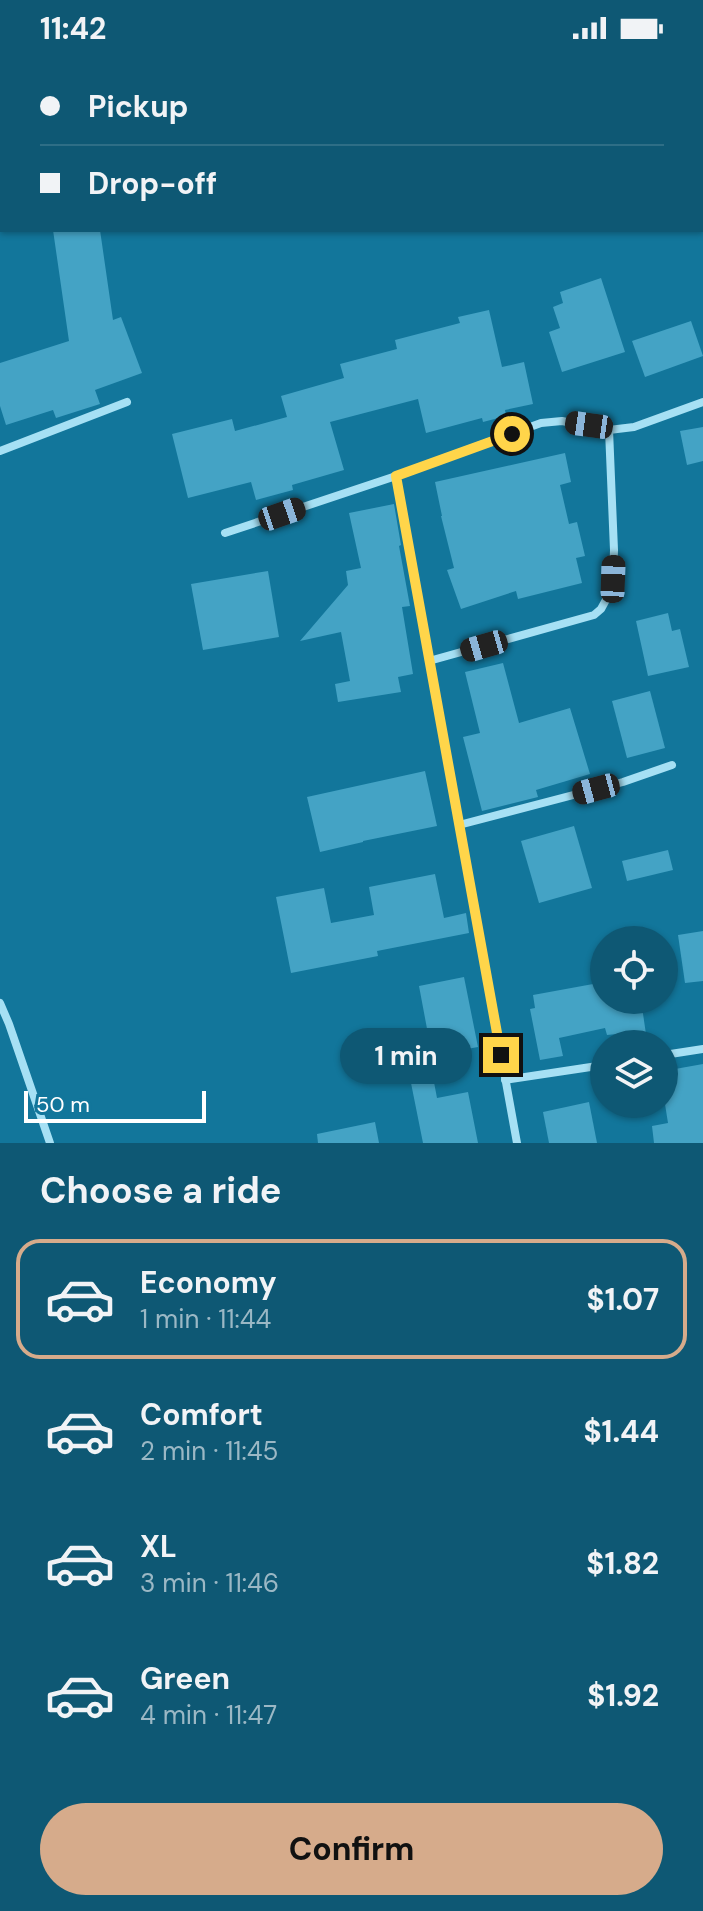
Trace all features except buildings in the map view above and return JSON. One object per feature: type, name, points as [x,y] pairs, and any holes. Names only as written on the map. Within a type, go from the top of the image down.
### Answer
[{"type":"street","points":[[0,451],[127,402]]},
{"type":"street","points":[[225,533],[541,423],[562,421],[609,430],[634,427],[703,402]]},
{"type":"street","points":[[429,661],[594,615],[601,609],[613,579],[609,430]]},
{"type":"street","points":[[396,476],[517,1143]]},
{"type":"street","points":[[459,825],[623,782],[672,765]]},
{"type":"street","points":[[0,1003],[50,1143]]},
{"type":"street","points":[[678,1053],[703,1049]]},
{"type":"street","points":[[505,1080],[590,1067]]},
{"type":"route","points":[[501,1055],[396,476],[512,434]]}]
